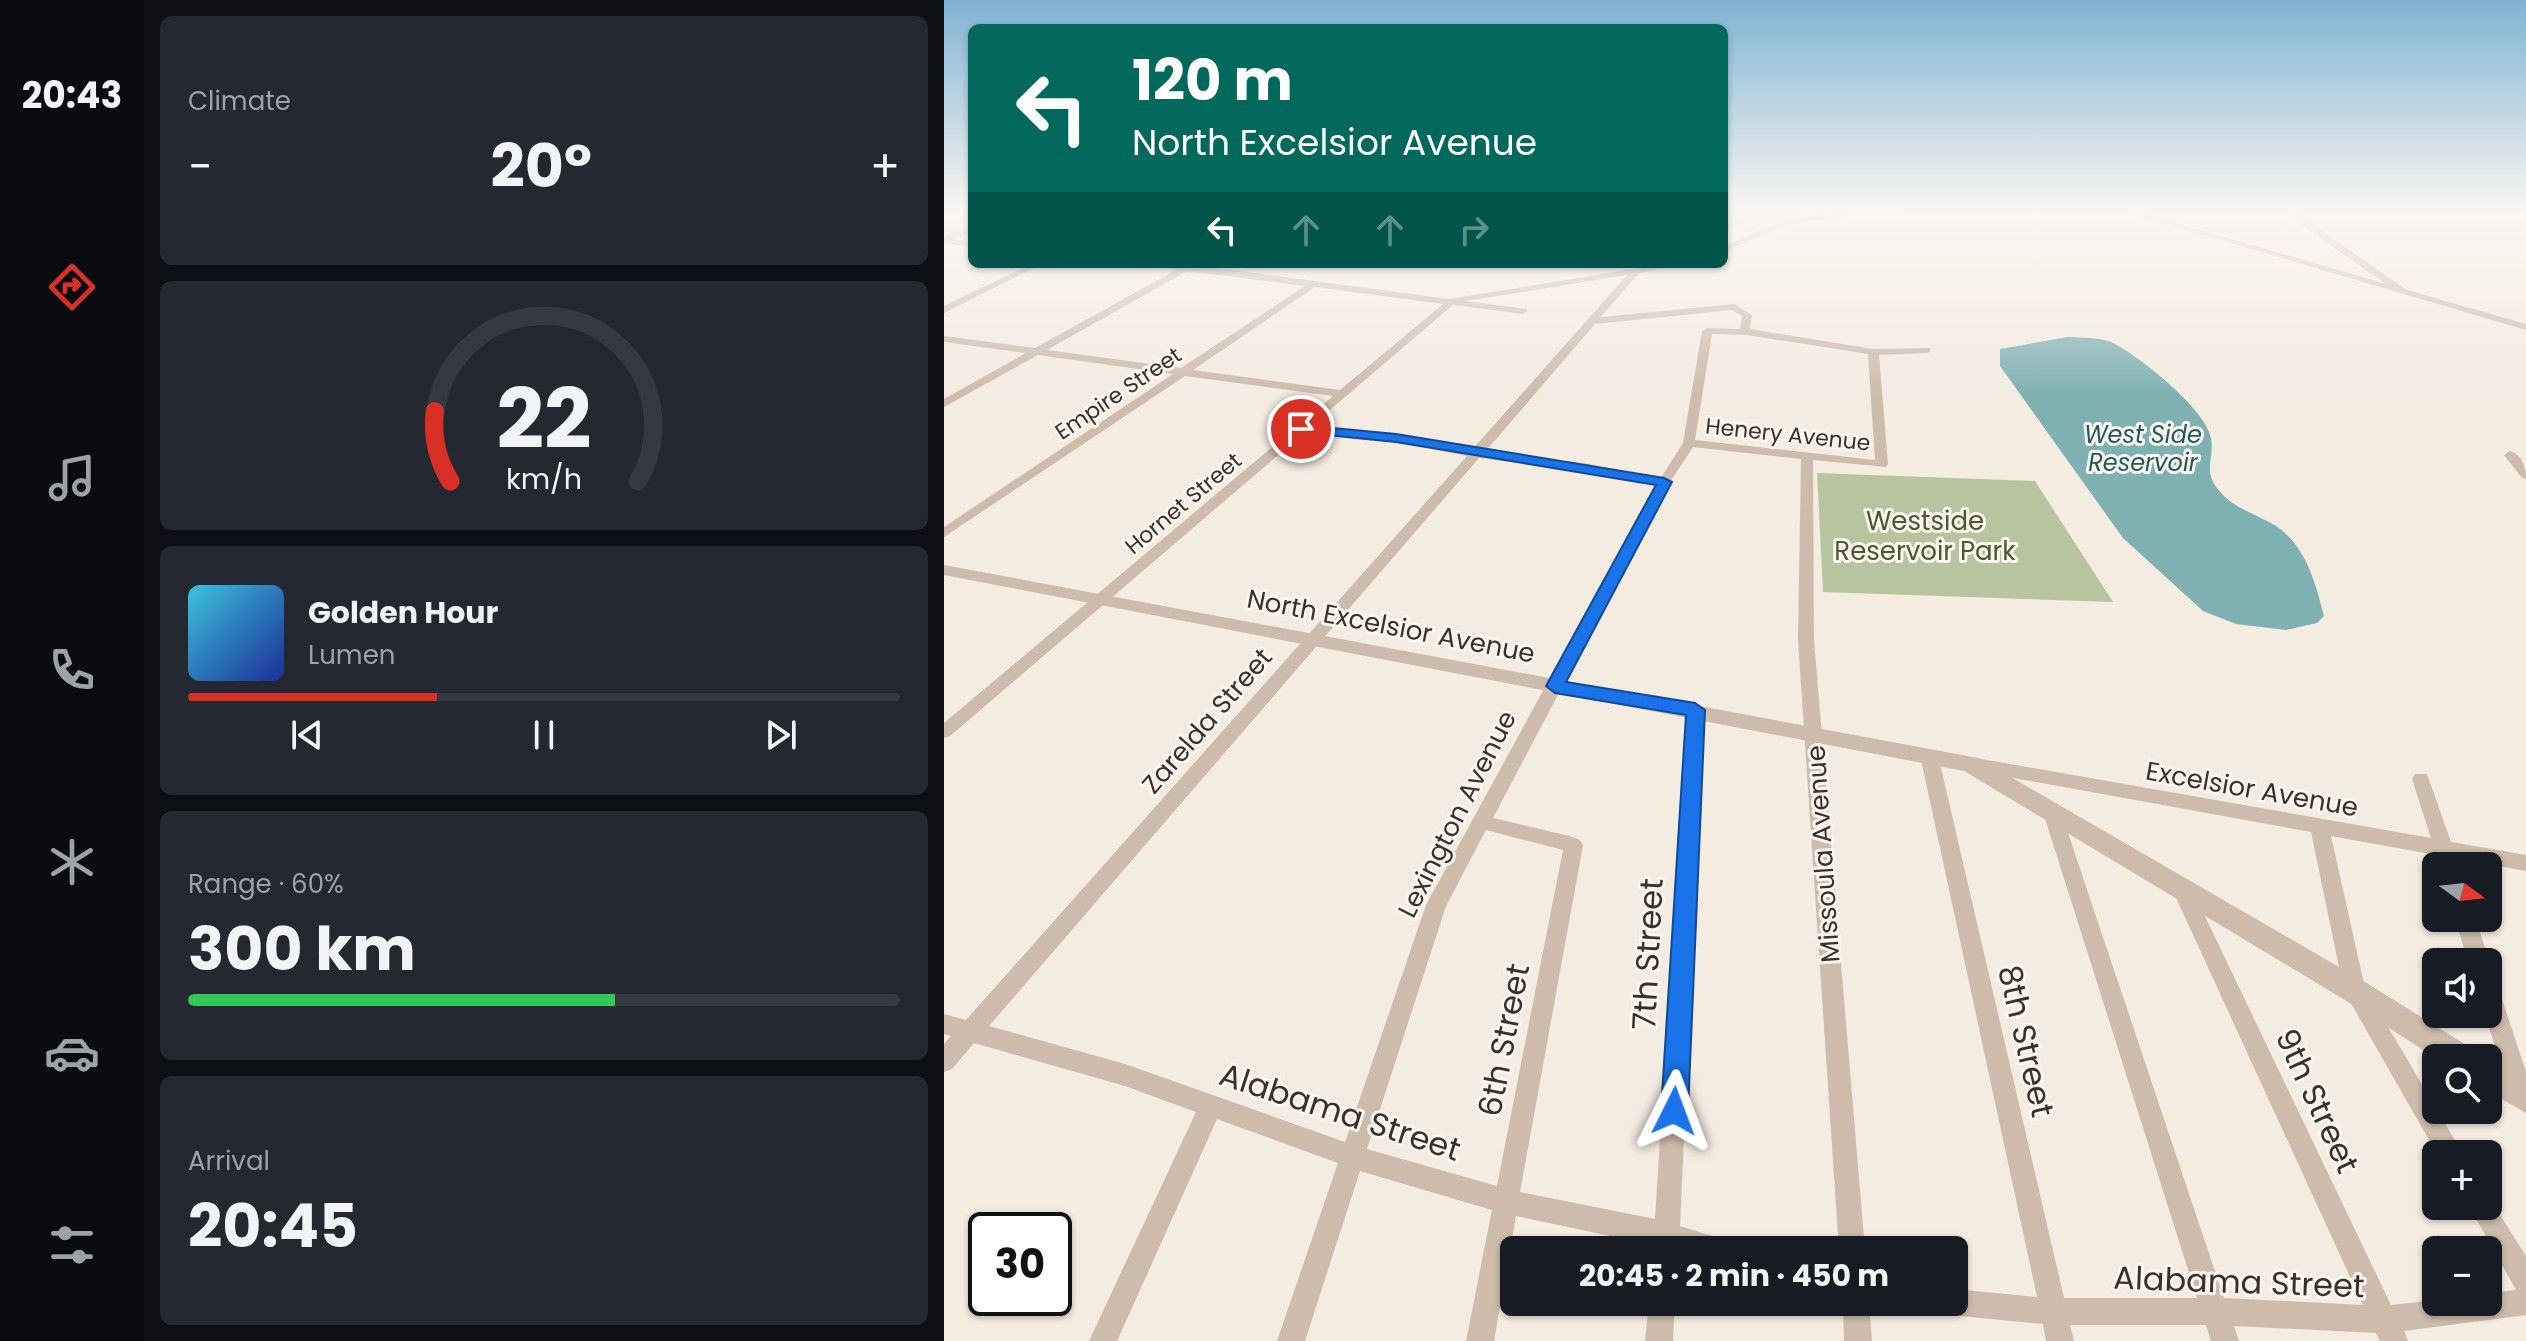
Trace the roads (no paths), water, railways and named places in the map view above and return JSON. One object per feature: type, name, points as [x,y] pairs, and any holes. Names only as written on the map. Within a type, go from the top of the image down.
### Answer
[{"type":"street","points":[[944,310],[1023,272]]},
{"type":"street","points":[[944,404],[1179,272]]},
{"type":"street","points":[[1228,272],[1523,311]]},
{"type":"street","points":[[1453,300],[1635,272]]},
{"type":"street","name":"Zarelda Street","points":[[944,1061],[1635,272]]},
{"type":"street","points":[[2334,272],[2526,327]]},
{"type":"street","points":[[2375,272],[2404,292]]},
{"type":"street","name":"Empire Street","points":[[944,533],[1314,284]]},
{"type":"street","name":"Hornet Street","points":[[944,732],[1453,300]]},
{"type":"street","points":[[1593,321],[1734,307],[1747,315],[1744,332],[1873,352],[1926,350]]},
{"type":"street","name":"Lexington Avenue","points":[[1291,1341],[1436,905],[1664,482],[1689,443],[1707,331],[1744,332]]},
{"type":"street","points":[[944,339],[1343,394]]},
{"type":"street","name":"Henery Avenue","points":[[1689,443],[1882,464],[1873,352]]},
{"type":"street","points":[[1301,429],[1396,438],[1475,454],[1583,467],[1664,482]]},
{"type":"street","points":[[2510,455],[2526,475]]},
{"type":"street","name":"Missoula Avenue","points":[[1807,457],[1806,640],[1851,1236]]},
{"type":"street","name":"North Excelsior Avenue","points":[[944,570],[1970,764],[2182,887],[2439,1044]]},
{"type":"street","name":"7th Street","points":[[1667,1236],[1695,710]]},
{"type":"street","name":"8th Street","points":[[1929,755],[2060,1341]]},
{"type":"street","name":"Excelsior Avenue","points":[[1970,764],[2320,828],[2424,852]]},
{"type":"street","points":[[2421,779],[2444,852]]},
{"type":"street","points":[[2051,809],[2225,1341]]},
{"type":"street","name":"6th Street","points":[[1480,1341],[1573,845],[1481,822]]},
{"type":"street","points":[[2320,828],[2355,991],[2443,1140]]},
{"type":"street","name":"Excelsior Avenue","points":[[2502,861],[2526,863]]},
{"type":"street","name":"9th Street","points":[[2182,887],[2389,1331]]},
{"type":"street","name":"Alabama Street","points":[[944,1024],[1125,1075],[1351,1156],[1504,1201],[1643,1236]]},
{"type":"street","points":[[2501,1028],[2524,1098]]},
{"type":"street","points":[[2502,1084],[2524,1098]]},
{"type":"street","points":[[1103,1341],[1211,1105]]},
{"type":"street","points":[[2490,1220],[2526,1281]]},
{"type":"street","name":"Alabama Street","points":[[1968,1304],[2054,1312],[2214,1311],[2389,1331],[2526,1302]]},
{"type":"street","points":[[1659,1341],[1661,1316]]},
{"type":"street","points":[[1857,1316],[1858,1341]]},
{"type":"water","name":"West Side Reservoir","points":[[2068,337],[2101,339],[2123,348],[2153,370],[2197,412],[2211,438],[2212,480],[2233,504],[2271,523],[2292,541],[2312,576],[2324,616],[2317,623],[2286,630],[2236,624],[2203,611],[2123,538],[2000,366],[2000,349]]},
{"type":"park label","name":"Westside Reservoir Park","points":[[1925,536]]}]
